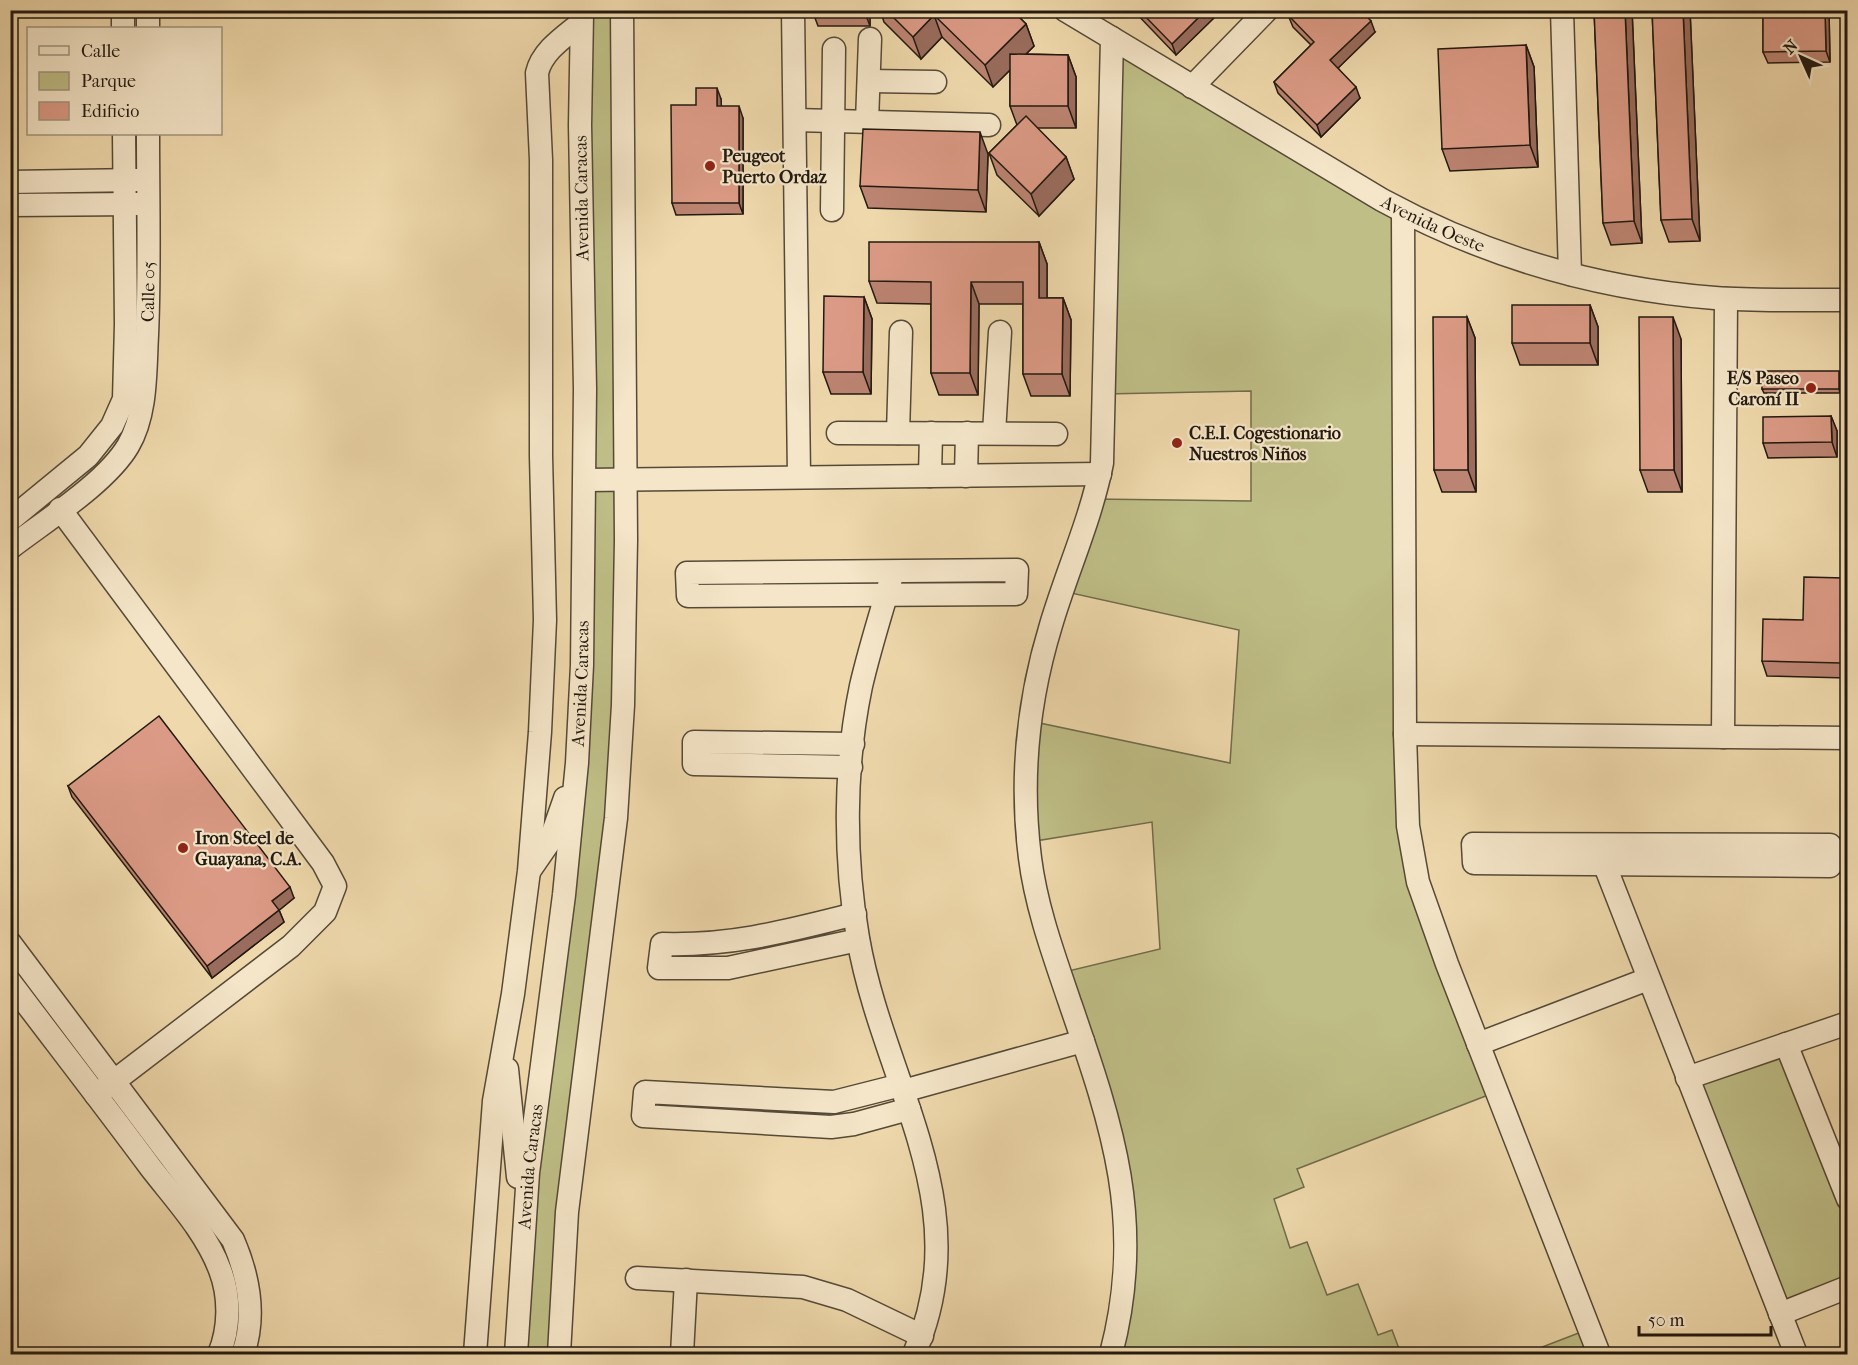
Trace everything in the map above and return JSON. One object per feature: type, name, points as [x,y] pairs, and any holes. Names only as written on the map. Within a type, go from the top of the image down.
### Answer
[{"type":"street","points":[[123,10],[123,27]]},
{"type":"street","points":[[148,10],[148,27]]},
{"type":"street","points":[[559,1354],[569,1193],[616,818],[623,705],[625,479],[622,10]]},
{"type":"street","points":[[793,10],[799,477]]},
{"type":"street","name":"Avenida Oeste","points":[[1065,10],[1403,212],[1488,250],[1570,274],[1640,289],[1726,299],[1848,300]]},
{"type":"street","points":[[1192,87],[1267,10]]},
{"type":"street","points":[[1562,10],[1570,274]]},
{"type":"street","points":[[475,1354],[494,1101],[504,1050],[529,871],[540,732],[545,620],[541,456],[541,160],[537,73],[539,63],[550,49],[582,17]]},
{"type":"street","name":"Avenida Caracas","points":[[516,1354],[528,1173],[559,938],[577,763],[582,655],[585,480],[582,17]]},
{"type":"street","points":[[1111,1354],[1124,1291],[1126,1225],[1117,1160],[1104,1103],[1044,925],[1035,888],[1027,827],[1026,759],[1040,663],[1090,512],[1100,474],[1107,333],[1112,38]]},
{"type":"street","points":[[867,122],[870,39]]},
{"type":"street","points":[[832,210],[834,49]]},
{"type":"street","points":[[868,81],[935,82]]},
{"type":"street","points":[[795,120],[989,125]]},
{"type":"street","name":"Calle 05","points":[[10,520],[79,466],[105,436],[118,416],[124,399],[124,135]]},
{"type":"street","name":"Calle 05","points":[[60,509],[96,482],[128,447],[139,418],[145,388],[148,135]]},
{"type":"street","points":[[10,182],[148,180]]},
{"type":"street","points":[[10,205],[148,204]]},
{"type":"street","points":[[1403,212],[1405,734],[1408,826],[1418,882],[1478,1044],[1599,1354]]},
{"type":"street","points":[[1723,737],[1726,299]]},
{"type":"street","points":[[898,433],[901,332]]},
{"type":"street","points":[[994,433],[1000,332]]},
{"type":"street","points":[[838,433],[1056,434]]},
{"type":"street","points":[[930,476],[931,433]]},
{"type":"street","points":[[966,476],[967,433]]},
{"type":"street","points":[[585,480],[1100,474]]},
{"type":"street","points":[[10,548],[60,509],[323,863],[335,886],[325,912],[300,938],[96,1095]]},
{"type":"street","points":[[1017,570],[1016,594],[886,594],[687,596],[687,573],[1017,570]]},
{"type":"street","points":[[637,1278],[774,1284],[826,1292],[875,1312],[918,1345],[935,1288],[938,1260],[936,1214],[925,1161],[858,940],[850,847],[851,767],[861,686],[893,572]]},
{"type":"street","points":[[1405,734],[1848,738]]},
{"type":"street","points":[[851,767],[694,764],[694,742],[853,744]]},
{"type":"street","points":[[529,871],[550,842],[577,763]]},
{"type":"street","points":[[1830,844],[1830,866],[1600,854],[1830,844]]},
{"type":"street","points":[[1600,854],[1796,1354]]},
{"type":"street","points":[[855,914],[751,940],[704,945],[662,944],[659,968],[736,967],[858,940]]},
{"type":"street","points":[[10,943],[233,1240],[249,1288],[249,1323],[243,1354]]},
{"type":"street","points":[[1478,1044],[1648,979]]},
{"type":"street","points":[[10,982],[213,1254],[224,1283],[227,1301],[225,1332],[219,1354]]},
{"type":"street","points":[[1687,1078],[1848,1023]]},
{"type":"street","points":[[905,1095],[854,1124],[822,1127],[643,1116],[645,1092],[834,1102],[905,1095],[1083,1041]]},
{"type":"street","points":[[1786,1044],[1848,1199]]},
{"type":"street","points":[[504,1050],[512,1103],[524,1246]]},
{"type":"street","points":[[682,1354],[686,1280]]},
{"type":"street","points":[[1780,1314],[1848,1287]]},
{"type":"green space","points":[[581,11],[622,11],[623,705],[559,1354],[516,1354],[572,811]]},
{"type":"green space","points":[[1112,38],[1403,212],[1408,826],[1496,1092],[1297,1169],[1304,1187],[1274,1199],[1290,1248],[1307,1242],[1327,1295],[1358,1284],[1378,1335],[1392,1330],[1401,1354],[1111,1354],[1127,1225],[1060,973],[1160,949],[1152,822],[1029,842],[1030,721],[1230,763],[1239,630],[1062,591],[1094,499],[1251,501],[1251,391],[1105,394]]},
{"type":"green space","points":[[1786,1044],[1847,1199],[1847,1287],[1780,1314],[1687,1078]]},
{"type":"green space","points":[[1589,1329],[1599,1354],[1524,1354]]},
{"type":"building","points":[[886,10],[1012,10],[1026,24],[985,65],[934,15],[913,37]]},
{"type":"building","points":[[1139,10],[1206,10],[1172,44]]},
{"type":"building","points":[[1293,10],[1361,10],[1371,21],[1330,60],[1356,87],[1317,125],[1274,82],[1314,42],[1288,15]]},
{"type":"building","points":[[1594,10],[1625,10],[1634,221],[1603,223]]},
{"type":"building","points":[[1652,10],[1683,10],[1692,219],[1661,220]]},
{"type":"building","points":[[1763,10],[1825,10],[1826,51],[1763,52]]},
{"type":"building","points":[[1526,45],[1530,145],[1442,149],[1438,49]]},
{"type":"building","points":[[1010,54],[1068,55],[1068,106],[1010,106]]},
{"type":"building","name":"Peugeot Puerto Ordaz","points":[[696,88],[717,88],[717,106],[739,106],[739,203],[672,203],[671,105],[696,105]]},
{"type":"building","points":[[1026,116],[1066,157],[1031,194],[989,153]]},
{"type":"building","points":[[863,129],[980,132],[978,190],[860,186]]},
{"type":"building","points":[[869,242],[1039,242],[1039,298],[1063,298],[1062,374],[1023,374],[1023,282],[971,282],[970,373],[931,373],[931,282],[869,281]]},
{"type":"building","points":[[824,296],[864,297],[863,372],[823,372]]},
{"type":"building","points":[[1512,305],[1590,305],[1590,343],[1512,343]]},
{"type":"building","points":[[1433,317],[1467,317],[1468,470],[1434,470]]},
{"type":"building","points":[[1639,317],[1673,317],[1674,470],[1640,470]]},
{"type":"building","points":[[1762,371],[1839,371],[1839,389],[1762,389]]},
{"type":"building","points":[[1831,416],[1832,442],[1763,443],[1763,417]]},
{"type":"building","points":[[1804,577],[1844,578],[1841,663],[1762,661],[1763,619],[1803,620]]},
{"type":"building","name":"Iron Steel de Guayana, C.A.","points":[[159,716],[290,887],[272,901],[279,910],[207,966],[68,786]]},
{"type":"place","name":"Peugeot Puerto Ordaz","points":[[710,166]]},
{"type":"place","name":"E/S Paseo Caroní II","points":[[1811,388]]},
{"type":"place","name":"C.E.I. Cogestionario Nuestros Niños","points":[[1177,443]]},
{"type":"place","name":"Iron Steel de Guayana, C.A.","points":[[183,848]]}]
